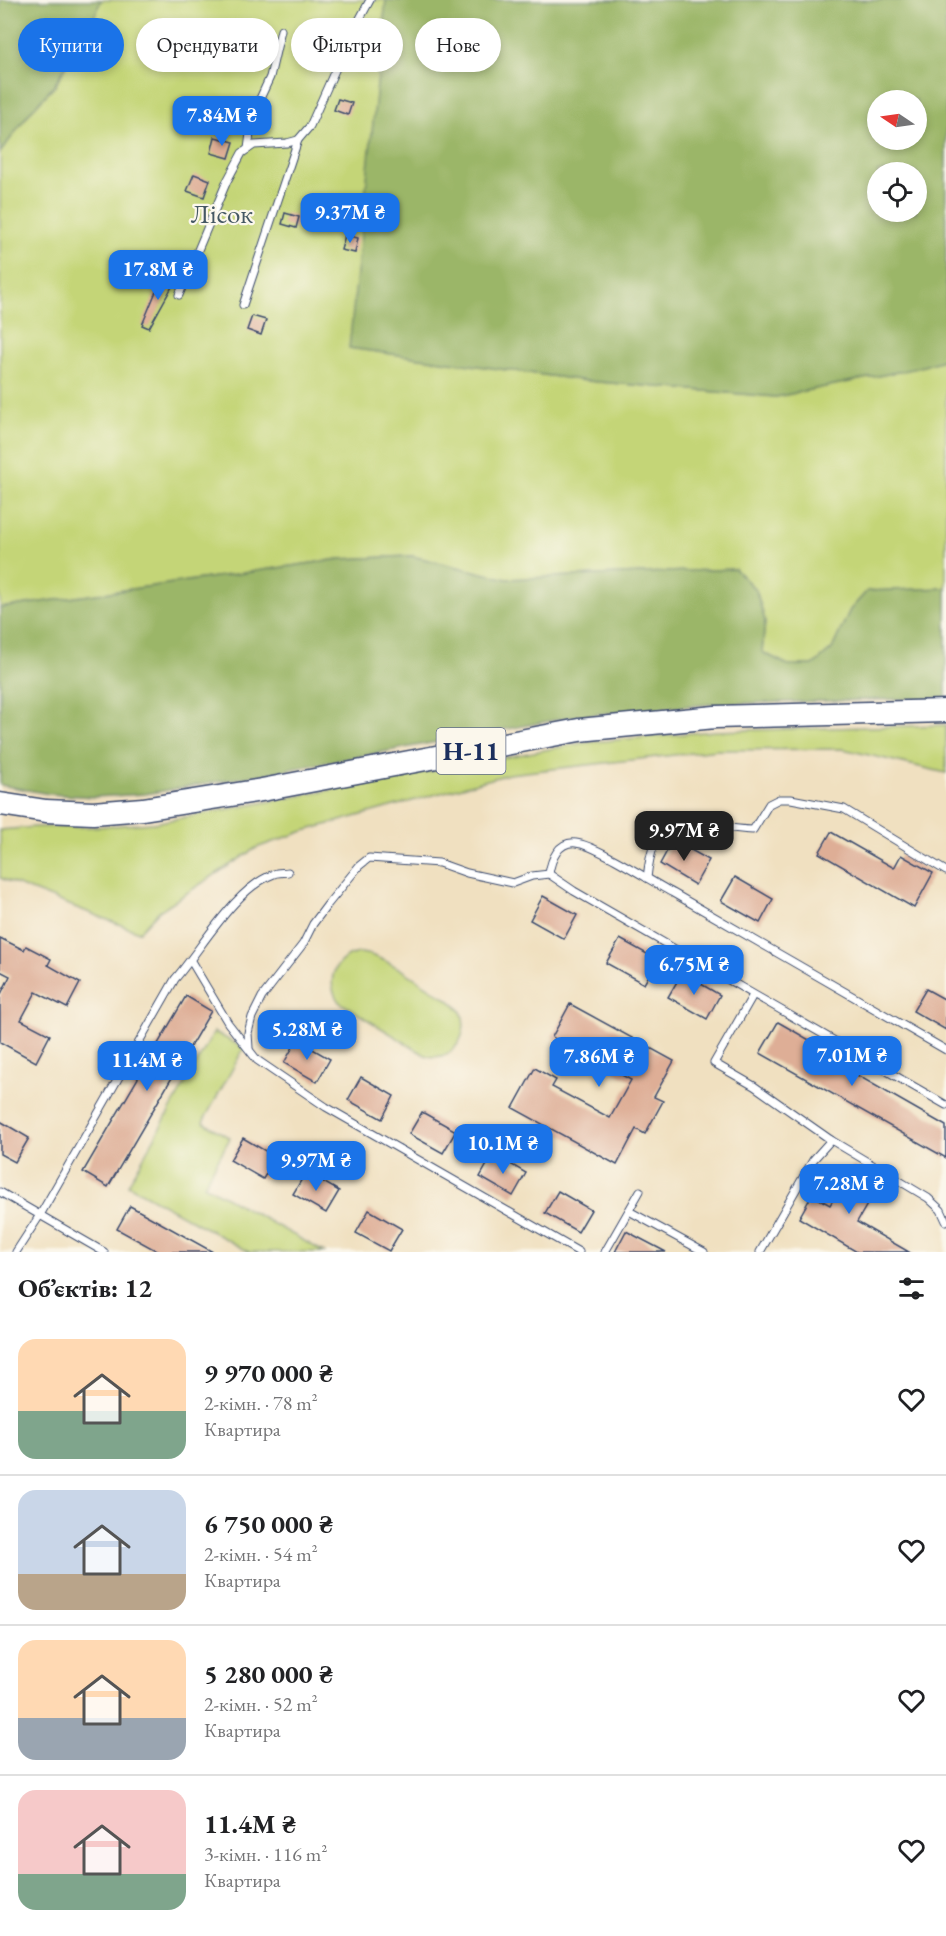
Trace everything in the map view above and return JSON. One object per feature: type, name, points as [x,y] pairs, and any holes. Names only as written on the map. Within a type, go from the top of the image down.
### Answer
[{"type":"main road","name":"Н-11","points":[[0,804],[58,812],[93,813],[143,809],[262,790],[579,730],[715,717],[946,711]]},
{"type":"lane","points":[[243,305],[298,140],[310,126],[349,39],[370,0]]},
{"type":"lane","points":[[248,149],[251,126],[270,77],[281,30]]},
{"type":"lane","points":[[179,296],[227,181],[242,153],[254,145],[298,140]]},
{"type":"lane","points":[[647,878],[651,850],[665,826],[684,820],[753,830],[769,804],[779,799],[791,799],[844,809],[946,871]]},
{"type":"lane","points":[[549,874],[551,860],[558,849],[568,843],[577,843],[647,878],[946,1050]]},
{"type":"lane","points":[[249,1048],[248,1033],[252,1017],[262,997],[303,944],[313,924],[359,866],[369,858],[439,863],[467,873],[513,883],[532,876],[549,874],[574,891],[876,1063],[946,1106]]},
{"type":"lane","points":[[16,1252],[40,1215],[175,979],[191,961],[225,913],[246,891],[274,873],[288,872]]},
{"type":"lane","points":[[191,961],[228,1023],[257,1060],[326,1107],[579,1252]]},
{"type":"lane","points":[[753,995],[714,1063],[754,1086],[831,1140],[928,1198],[941,1210],[946,1221]]},
{"type":"lane","points":[[760,1252],[813,1160],[831,1140]]},
{"type":"lane","points":[[605,1252],[640,1191]]},
{"type":"lane","points":[[0,1192],[104,1252]]},
{"type":"lane","points":[[629,1211],[704,1252]]},
{"type":"green space","points":[[0,0],[101,0],[93,18],[18,18],[18,72],[62,72],[54,86],[30,112],[0,153]]},
{"type":"green space","name":"Лісок","points":[[101,0],[386,0],[384,18],[291,18],[291,72],[379,72],[350,348],[587,381],[776,397],[917,368],[946,359],[946,588],[867,591],[850,610],[832,649],[813,665],[788,665],[762,652],[765,621],[756,590],[735,569],[507,579],[412,556],[340,559],[0,608],[0,153],[30,112],[55,86],[63,72],[124,72],[124,18],[93,18]]},
{"type":"green space","points":[[386,0],[946,0],[946,359],[917,368],[776,397],[587,381],[349,348],[378,72],[403,72],[403,18],[384,18]]},
{"type":"green space","points":[[412,556],[507,579],[735,569],[756,590],[765,621],[762,652],[788,665],[813,665],[832,649],[850,610],[867,591],[946,588],[946,698],[714,704],[577,716],[145,794],[94,797],[49,794],[0,785],[0,608],[340,559]]},
{"type":"green space","points":[[946,725],[946,773],[843,749],[718,750],[509,774],[304,831],[256,848],[159,911],[139,932],[0,878],[0,830],[154,823],[582,743],[715,731]]},
{"type":"green space","points":[[361,953],[394,965],[457,1006],[464,1023],[463,1032],[456,1047],[442,1056],[425,1055],[339,1002],[332,986],[335,970],[344,959]]},
{"type":"green space","points":[[214,1032],[244,1048],[203,1122],[230,1138],[204,1185],[324,1252],[249,1252],[128,1185]]},
{"type":"building","points":[[232,99],[244,103],[239,117],[226,113]]},
{"type":"building","points":[[338,99],[352,103],[348,115],[334,110]]},
{"type":"building","points":[[215,137],[234,142],[229,158],[211,153]]},
{"type":"building","points":[[194,174],[210,180],[204,197],[187,191]]},
{"type":"building","points":[[285,213],[299,217],[296,228],[282,224]]},
{"type":"building","points":[[345,235],[358,238],[355,253],[341,250]]},
{"type":"building","points":[[162,277],[174,283],[149,328],[142,325]]},
{"type":"building","points":[[252,316],[266,320],[261,335],[247,330]]},
{"type":"building","points":[[831,832],[894,868],[901,855],[933,873],[914,908],[819,853]]},
{"type":"building","points":[[673,840],[709,860],[695,885],[660,864]]},
{"type":"building","points":[[735,877],[773,899],[760,923],[721,901]]},
{"type":"building","points":[[543,896],[577,915],[564,939],[530,920]]},
{"type":"building","points":[[0,938],[24,950],[26,946],[51,959],[48,965],[80,983],[67,1008],[36,992],[21,1020],[50,1035],[36,1062],[0,1042],[0,996],[10,976],[0,971]]},
{"type":"building","points":[[620,939],[658,960],[644,984],[606,963]]},
{"type":"building","points":[[682,973],[720,995],[707,1019],[668,997]]},
{"type":"building","points":[[926,989],[946,1000],[946,1030],[913,1011]]},
{"type":"building","points":[[186,996],[211,1011],[108,1187],[83,1172]]},
{"type":"building","points":[[570,1004],[674,1061],[654,1097],[663,1101],[645,1134],[636,1129],[617,1165],[513,1108],[535,1068],[556,1080],[552,1087],[610,1118],[631,1080],[552,1037]]},
{"type":"building","points":[[778,1022],[858,1068],[855,1074],[946,1126],[946,1158],[760,1053]]},
{"type":"building","points":[[297,1040],[330,1059],[317,1082],[284,1063]]},
{"type":"building","points":[[361,1077],[394,1096],[382,1119],[348,1100]]},
{"type":"building","points":[[422,1112],[456,1131],[443,1153],[409,1134]]},
{"type":"building","points":[[0,1121],[29,1138],[15,1162],[0,1154]]},
{"type":"building","points":[[243,1138],[276,1157],[263,1179],[230,1160]]},
{"type":"building","points":[[493,1154],[526,1173],[513,1196],[480,1177]]},
{"type":"building","points":[[853,1166],[880,1182],[857,1222],[909,1252],[857,1252],[799,1218],[812,1195],[830,1205]]},
{"type":"building","points":[[306,1172],[339,1191],[326,1213],[293,1194]]},
{"type":"building","points":[[558,1191],[591,1210],[578,1232],[545,1213]]},
{"type":"building","points":[[130,1206],[213,1252],[159,1252],[117,1229]]},
{"type":"building","points":[[369,1210],[402,1229],[389,1251],[356,1233]]},
{"type":"building","points":[[626,1231],[666,1252],[615,1252]]}]
